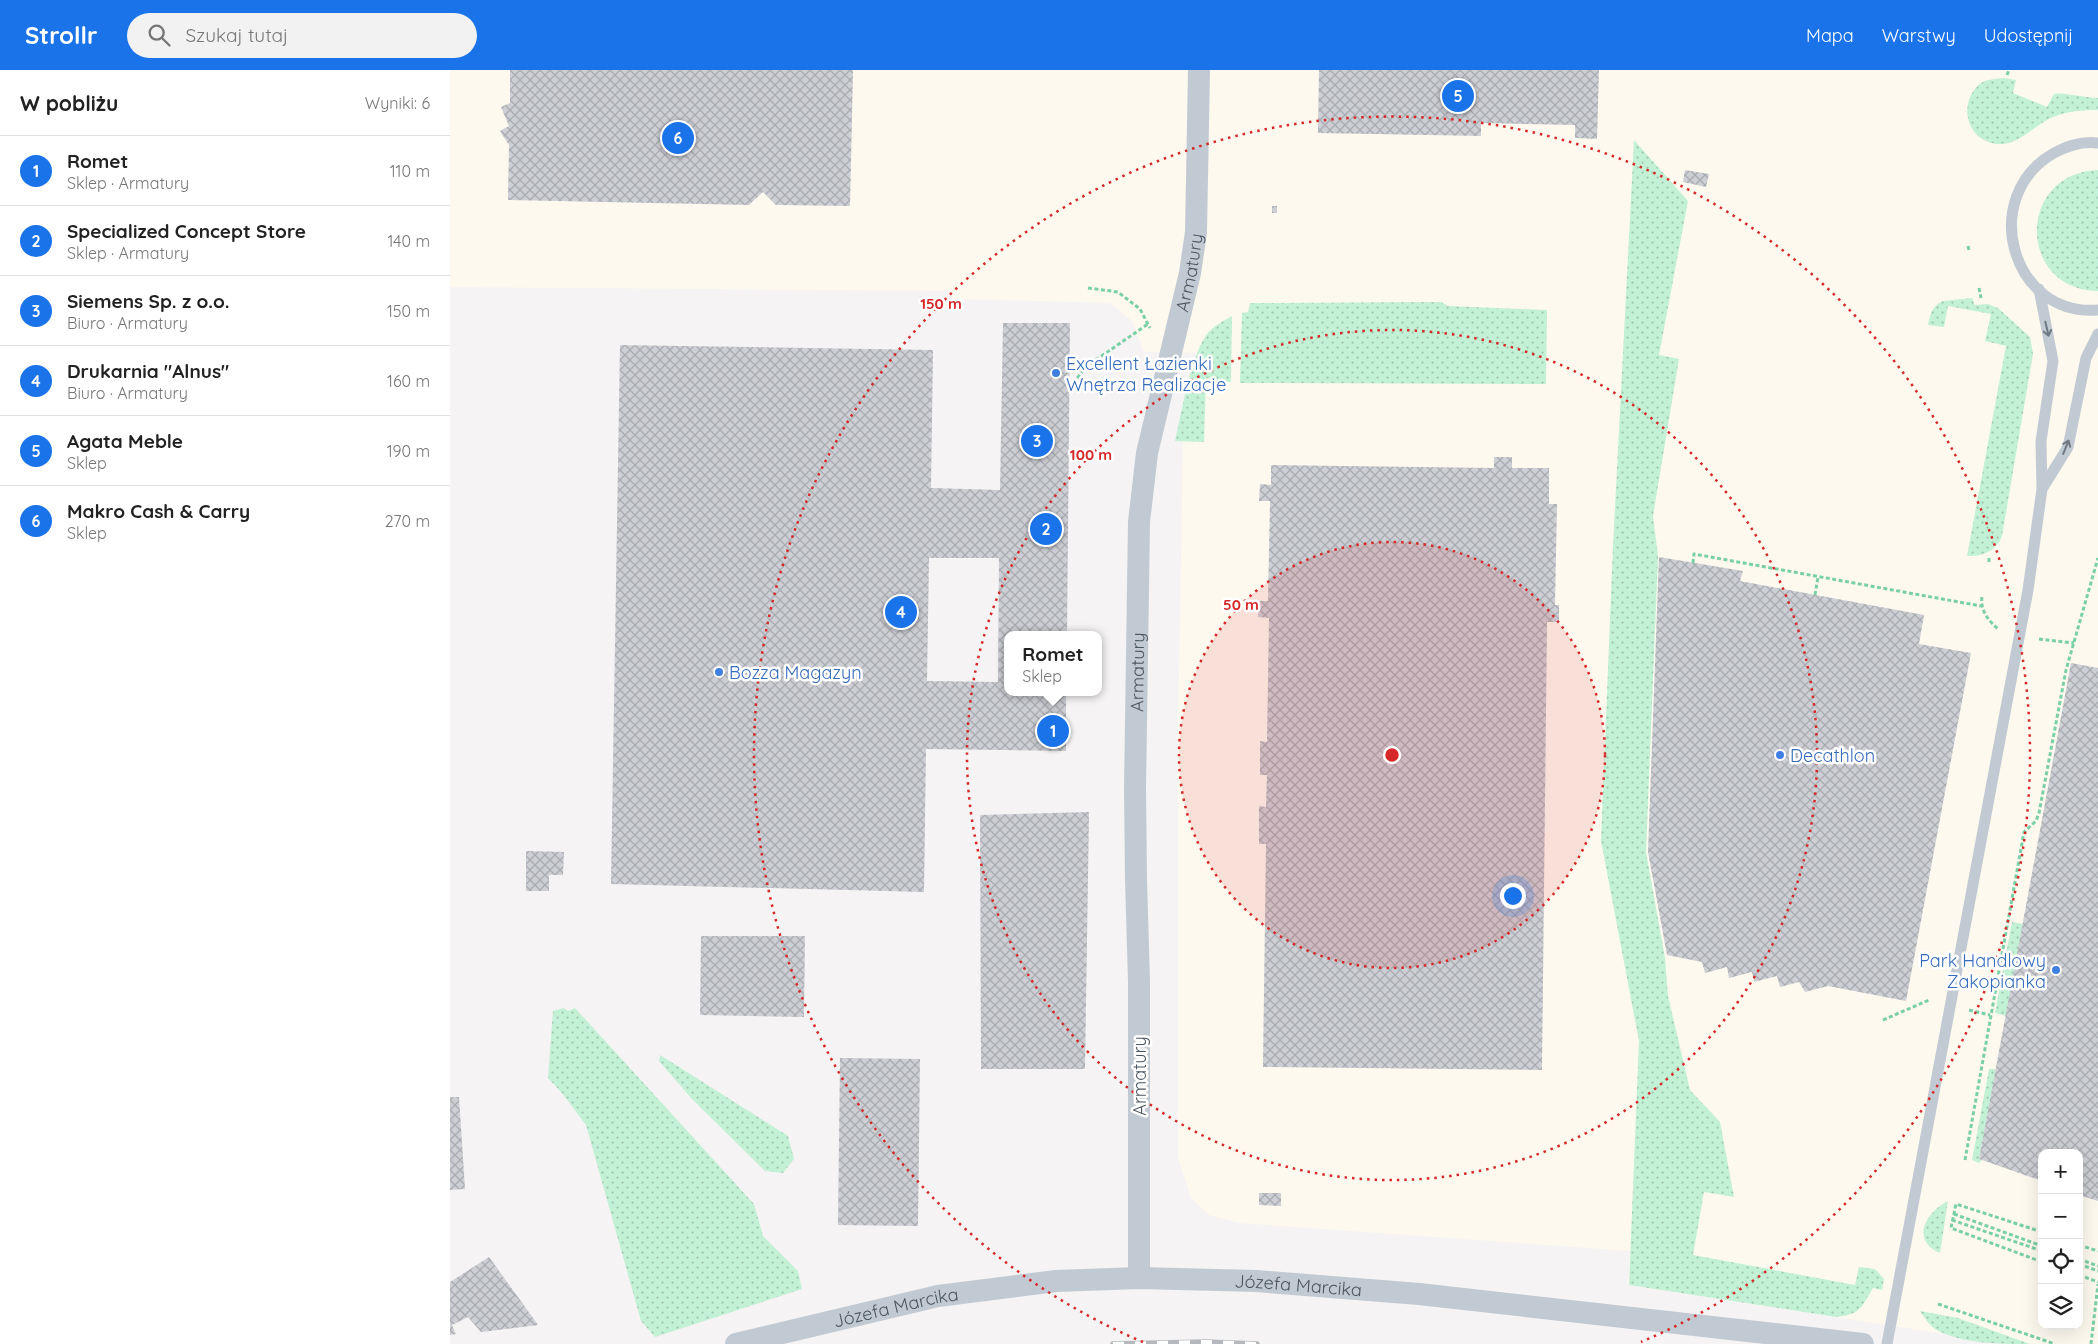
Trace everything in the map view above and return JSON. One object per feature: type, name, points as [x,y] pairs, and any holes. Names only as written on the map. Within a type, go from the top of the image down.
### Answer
[{"type":"street","name":"Armatury","points":[[1139,1278],[1139,981],[1135,788],[1139,522],[1147,453],[1190,273],[1196,232],[1199,70]]},
{"type":"street","name":"Józefa Marcika","points":[[736,1344],[938,1296],[1056,1281],[1139,1278],[1256,1282],[1410,1293],[1863,1344]]},
{"type":"lane","points":[[2098,143],[2077,144],[2045,158],[2032,170],[2022,184],[2014,202],[2011,223],[2012,243],[2018,262],[2039,289],[2055,301],[2073,308],[2098,310]]},
{"type":"lane","points":[[1887,1344],[2028,590],[2042,489],[2040,441],[2053,361],[2039,289]]},
{"type":"lane","points":[[2042,489],[2068,447],[2086,358],[2098,334]]},
{"type":"path","points":[[2007,75],[2009,70]]},
{"type":"path","points":[[1088,288],[1118,292],[1140,309],[1151,330]]},
{"type":"path","points":[[1979,288],[1981,298]]},
{"type":"path","points":[[1069,388],[1087,366],[1148,324]]},
{"type":"path","points":[[1693,563],[1694,554],[1981,606]]},
{"type":"path","points":[[1988,562],[1990,556]]},
{"type":"path","points":[[1965,1160],[2024,832],[2036,821],[2039,814],[2066,670],[2098,558]]},
{"type":"path","points":[[1816,595],[1818,577]]},
{"type":"path","points":[[1982,597],[1981,606],[1991,623],[2004,634]]},
{"type":"path","points":[[2034,638],[2074,643]]},
{"type":"path","points":[[1883,1020],[1929,1000]]},
{"type":"path","points":[[1969,1010],[1990,1015]]},
{"type":"path","points":[[2038,1231],[1956,1204],[1951,1228],[2038,1261]]},
{"type":"path","points":[[1954,1214],[2038,1245]]},
{"type":"path","points":[[1952,1220],[2038,1250]]},
{"type":"path","points":[[2083,1246],[2098,1251]]},
{"type":"path","points":[[2083,1260],[2098,1266]]},
{"type":"path","points":[[2083,1266],[2098,1271]]},
{"type":"path","points":[[2083,1277],[2098,1283],[2091,1344]]},
{"type":"path","points":[[1938,1304],[2055,1344]]},
{"type":"shaded area","points":[[450,70],[2098,70],[2098,1344],[2009,1344],[1628,1285],[1630,1251],[1239,1223],[1209,1215],[1191,1198],[1178,1158],[1178,727],[1183,440],[1205,353],[1144,352],[1132,321],[1110,303],[952,299],[952,291],[450,287]]},
{"type":"green space","points":[[2003,78],[2016,80],[2013,93],[2047,107],[2054,94],[2062,94],[2098,98],[2098,110],[2075,111],[2058,115],[2017,140],[2001,144],[1992,143],[1975,133],[1970,125],[1967,108],[1974,90],[1981,83]]},
{"type":"green space","points":[[1634,140],[1688,201],[1659,355],[1679,359],[1653,516],[1658,556],[1646,852],[1665,958],[1668,996],[1690,1090],[1720,1122],[1734,1197],[1704,1192],[1693,1255],[1855,1285],[1859,1267],[1875,1269],[1884,1279],[1882,1290],[1873,1288],[1866,1301],[1856,1312],[1844,1316],[1836,1317],[1629,1285],[1639,1041],[1601,841],[1613,546]]},
{"type":"green space","points":[[2098,170],[2098,291],[2071,286],[2052,272],[2041,253],[2037,231],[2041,209],[2052,190],[2071,176]]},
{"type":"green space","points":[[1972,298],[1975,305],[1988,304],[1998,308],[2030,337],[2033,354],[2002,536],[1996,546],[1988,552],[1967,556],[2006,346],[1985,341],[1991,314],[1948,306],[1944,327],[1928,325],[1932,311],[1939,303]]},
{"type":"green space","points":[[1441,302],[1448,306],[1547,310],[1546,384],[1240,383],[1242,313],[1248,312],[1250,303]]},
{"type":"green space","points":[[1232,316],[1231,382],[1206,381],[1204,442],[1175,441],[1191,370],[1201,344],[1207,334]]},
{"type":"green space","points":[[2012,922],[2023,924],[2006,1016],[1995,1013]]},
{"type":"green space","points":[[564,1008],[568,1011],[575,1008],[754,1204],[763,1236],[798,1271],[802,1289],[655,1337],[641,1321],[586,1125],[548,1078],[553,1011]]},
{"type":"green space","points":[[660,1055],[788,1136],[794,1159],[783,1173],[765,1171],[692,1099],[659,1061]]},
{"type":"green space","points":[[1989,1069],[1996,1069],[1979,1159],[1982,1160],[1979,1163],[1972,1160]]},
{"type":"green space","points":[[1948,1201],[1940,1253],[1925,1241],[1924,1226],[1933,1212]]},
{"type":"green space","points":[[1920,1311],[1958,1318],[2030,1344],[1981,1342],[1957,1338],[1935,1329]]},
{"type":"building","points":[[510,70],[853,70],[850,206],[776,205],[763,192],[749,205],[508,200],[509,145],[500,131],[509,126],[501,107],[510,103]]},
{"type":"building","points":[[1319,70],[1599,70],[1597,139],[1575,138],[1575,125],[1481,123],[1481,136],[1318,133]]},
{"type":"building","points":[[1685,170],[1709,174],[1706,187],[1683,182]]},
{"type":"building","points":[[1272,206],[1277,206],[1277,213],[1272,213]]},
{"type":"building","points":[[1003,323],[1070,323],[1067,631],[1004,631],[1004,696],[1066,696],[1066,751],[926,749],[924,892],[611,884],[620,345],[933,350],[931,488],[1000,490]],"holes":[[[929,558],[999,558],[998,682],[927,681]]]},
{"type":"building","points":[[1494,457],[1512,457],[1512,468],[1549,468],[1549,504],[1557,504],[1555,605],[1559,605],[1559,622],[1547,622],[1542,1070],[1263,1067],[1266,844],[1259,844],[1259,806],[1266,807],[1267,775],[1260,775],[1260,741],[1267,742],[1269,618],[1258,617],[1259,601],[1268,601],[1270,501],[1259,501],[1260,484],[1271,485],[1271,465],[1494,468]]},
{"type":"building","points":[[1659,557],[1743,571],[1740,581],[1924,615],[1919,644],[1971,653],[1906,1001],[1828,986],[1805,992],[1799,982],[1780,987],[1777,976],[1754,982],[1752,972],[1729,978],[1727,967],[1705,973],[1702,962],[1667,955],[1648,852]]},
{"type":"building","name":"Park Handlowy Zakopianka","points":[[2071,663],[2098,668],[2098,1201],[2083,1196],[2083,1149],[2038,1149],[2038,1180],[1979,1159]]},
{"type":"building","points":[[1089,812],[1085,1069],[981,1069],[980,815]]},
{"type":"building","points":[[526,851],[564,852],[563,875],[549,875],[549,891],[526,891]]},
{"type":"building","points":[[701,936],[805,936],[804,1017],[700,1015]]},
{"type":"building","points":[[840,1058],[920,1059],[918,1226],[838,1225]]},
{"type":"building","points":[[450,1097],[459,1097],[465,1189],[450,1190]]},
{"type":"building","points":[[1259,1193],[1281,1193],[1281,1206],[1259,1205]]},
{"type":"building","points":[[489,1257],[538,1325],[481,1332],[468,1317],[452,1325],[456,1334],[450,1335],[450,1282]]},
{"type":"railway","points":[[1113,1344],[1205,1342],[1257,1344]]},
{"type":"place","name":"Agata Meble","points":[[1458,96]]},
{"type":"place","name":"Makro Cash & Carry","points":[[678,138]]},
{"type":"place","name":"Excellent Łazienki Wnętrza Realizacje","points":[[1056,373]]},
{"type":"place","name":"Siemens Sp. z o.o.","points":[[1037,441]]},
{"type":"place","name":"Specialized Concept Store","points":[[1046,529]]},
{"type":"place","name":"Drukarnia \"Alnus\"","points":[[901,612]]},
{"type":"place","name":"Bozza Magazyn","points":[[719,672]]},
{"type":"place","name":"Romet","points":[[1053,731]]},
{"type":"place","name":"Decathlon","points":[[1780,755]]},
{"type":"place","name":"Park Handlowy Zakopianka","points":[[2056,970]]}]
